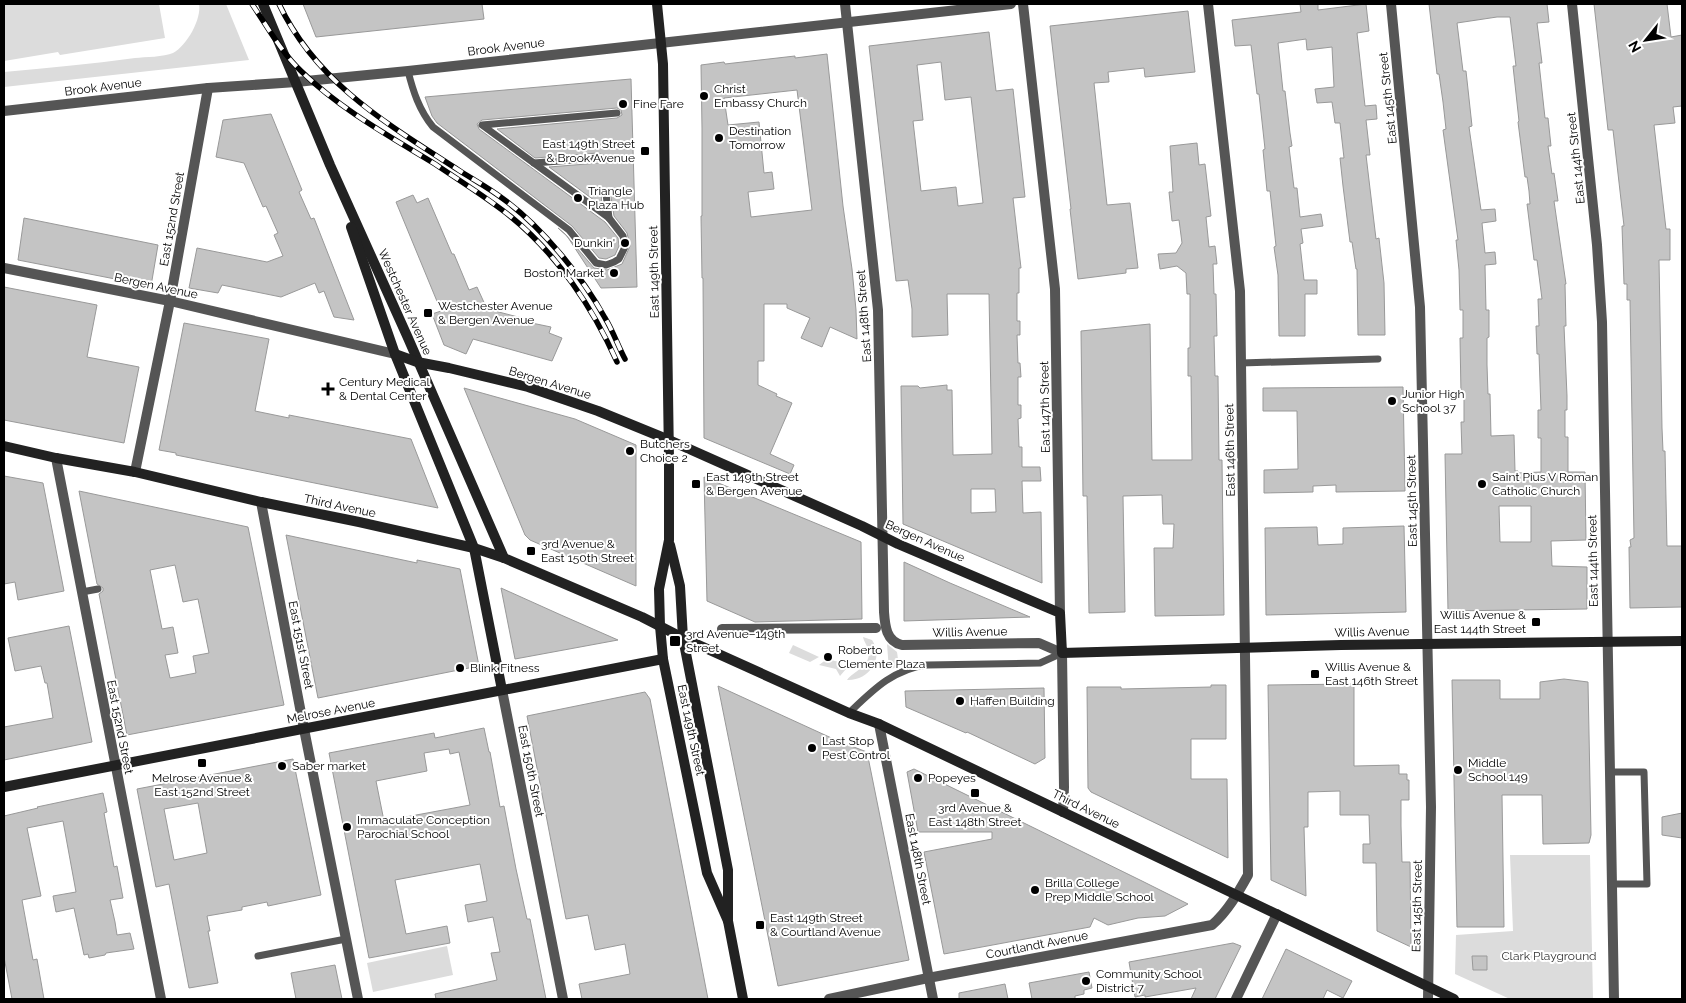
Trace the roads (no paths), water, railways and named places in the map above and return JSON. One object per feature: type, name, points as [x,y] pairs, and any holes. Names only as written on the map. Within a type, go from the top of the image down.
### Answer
[{"type":"main road","name":"Westchester Avenue","points":[[263,4],[330,165],[504,558]]},
{"type":"main road","name":"East 149th Street","points":[[657,4],[661,42],[669,440],[669,540],[659,589],[660,626],[664,658],[707,873],[728,921]]},
{"type":"main road","name":"Westchester Avenue","points":[[330,165],[395,354],[474,548]]},
{"type":"main road","name":"Bergen Avenue","points":[[395,354],[417,362],[528,387],[598,411],[669,440],[1060,613]]},
{"type":"main road","name":"Third Avenue","points":[[4,446],[56,458],[135,472],[261,502],[359,522],[474,548],[504,558],[660,626],[682,638],[849,713],[879,724],[1454,999]]},
{"type":"main road","name":"East 149th Street","points":[[669,540],[680,586],[682,638],[728,870],[728,921],[743,999]]},
{"type":"main road","name":"East 150th Street","points":[[474,548],[502,690]]},
{"type":"main road","name":"East 147th Street","points":[[1060,613],[1062,653]]},
{"type":"main road","name":"Willis Avenue","points":[[1062,653],[1427,644],[1682,641]]},
{"type":"main road","name":"Melrose Avenue","points":[[4,787],[664,658]]},
{"type":"street","name":"East 148th Street","points":[[845,4],[878,310],[883,536],[881,628]]},
{"type":"street","name":"Brook Avenue","points":[[4,111],[208,88],[408,71],[1011,4]]},
{"type":"street","name":"East 147th Street","points":[[1023,4],[1055,289],[1060,613]]},
{"type":"street","name":"East 146th Street","points":[[1208,4],[1240,291],[1248,875],[1237,895]]},
{"type":"street","name":"East 145th Street","points":[[1391,4],[1420,307],[1431,807],[1428,999]]},
{"type":"street","name":"East 144th Street","points":[[1572,4],[1600,279],[1614,999]]},
{"type":"street","name":"East 152nd Street","points":[[135,472],[170,302],[208,88]]},
{"type":"street","name":"Bergen Avenue","points":[[4,268],[170,302],[395,354]]},
{"type":"street","name":"East 152nd Street","points":[[56,458],[161,999]]},
{"type":"street","name":"East 151st Street","points":[[261,502],[358,999]]},
{"type":"street","points":[[722,628],[881,628]]},
{"type":"street","name":"Willis Avenue","points":[[881,628],[892,640],[902,645],[1039,643],[1062,653]]},
{"type":"street","name":"East 147th Street","points":[[1062,653],[1063,812]]},
{"type":"street","name":"East 150th Street","points":[[502,690],[563,999]]},
{"type":"street","name":"East 148th Street","points":[[879,724],[933,999]]},
{"type":"street","name":"Courtlandt Avenue","points":[[829,999],[928,978],[1212,925],[1221,917],[1237,895]]},
{"type":"street","points":[[1236,999],[1278,914]]},
{"type":"lane","points":[[408,71],[413,92],[420,108],[433,127],[569,230],[596,263],[606,265],[619,259],[625,247],[623,236],[609,218],[482,125],[617,113]]},
{"type":"lane","points":[[534,163],[598,158]]},
{"type":"lane","points":[[606,194],[609,218]]},
{"type":"lane","points":[[1241,363],[1378,358]]},
{"type":"lane","points":[[82,592],[98,589]]},
{"type":"lane","name":"Willis Avenue","points":[[849,713],[880,684],[908,668],[926,665],[1040,663],[1062,653]]},
{"type":"lane","points":[[1610,772],[1644,772],[1647,884],[1612,884]]},
{"type":"lane","points":[[258,956],[346,939]]},
{"type":"railway","points":[[252,4],[287,56],[316,85],[348,110],[435,164],[482,196],[527,231],[543,247],[572,283],[597,322],[617,362]]},
{"type":"railway","points":[[279,4],[295,32],[313,57],[334,80],[357,100],[407,137],[497,194],[517,209],[546,237],[585,285],[611,328],[625,359]]},
{"type":"place","name":"Christ Embassy Church","points":[[704,96]]},
{"type":"place","name":"Fine Fare","points":[[623,104]]},
{"type":"place","name":"Destination Tomorrow","points":[[719,138]]},
{"type":"place","name":"East 149th Street & Brook Avenue","points":[[645,151]]},
{"type":"place","name":"Triangle Plaza Hub","points":[[578,198]]},
{"type":"place","name":"Dunkin'","points":[[625,243]]},
{"type":"place","name":"Boston Market","points":[[614,273]]},
{"type":"place","name":"Westchester Avenue & Bergen Avenue","points":[[428,313]]},
{"type":"place","name":"Century Medical & Dental Center","points":[[328,389]]},
{"type":"place","name":"Junior High School 37","points":[[1392,401]]},
{"type":"place","name":"Butchers Choice 2","points":[[630,451]]},
{"type":"place","name":"East 149th Street & Bergen Avenue","points":[[696,484]]},
{"type":"place","name":"Saint Pius V Roman Catholic Church","points":[[1482,484]]},
{"type":"place","name":"3rd Avenue & East 150th Street","points":[[531,551]]},
{"type":"place","name":"Willis Avenue & East 144th Street","points":[[1536,622]]},
{"type":"place","name":"3rd Avenue–149th Street","points":[[675,641]]},
{"type":"place","name":"Roberto Clemente Plaza","points":[[828,657]]},
{"type":"place","name":"Blink Fitness","points":[[460,668]]},
{"type":"place","name":"Willis Avenue & East 146th Street","points":[[1315,674]]},
{"type":"place","name":"Haffen Building","points":[[960,701]]},
{"type":"place","name":"Last Stop Pest Control","points":[[812,748]]},
{"type":"place","name":"Melrose Avenue & East 152nd Street","points":[[202,763]]},
{"type":"place","name":"Saber market","points":[[282,766]]},
{"type":"place","name":"Middle School 149","points":[[1458,770]]},
{"type":"place","name":"Popeyes","points":[[918,778]]},
{"type":"place","name":"3rd Avenue & East 148th Street","points":[[975,793]]},
{"type":"place","name":"Immaculate Conception Parochial School","points":[[347,827]]},
{"type":"place","name":"Brilla College Prep Middle School","points":[[1035,890]]},
{"type":"place","name":"East 149th Street & Courtland Avenue","points":[[760,925]]},
{"type":"place","name":"Community School District 7","points":[[1086,981]]},
{"type":"park label","name":"Clark Playground","points":[[1549,956]]}]
